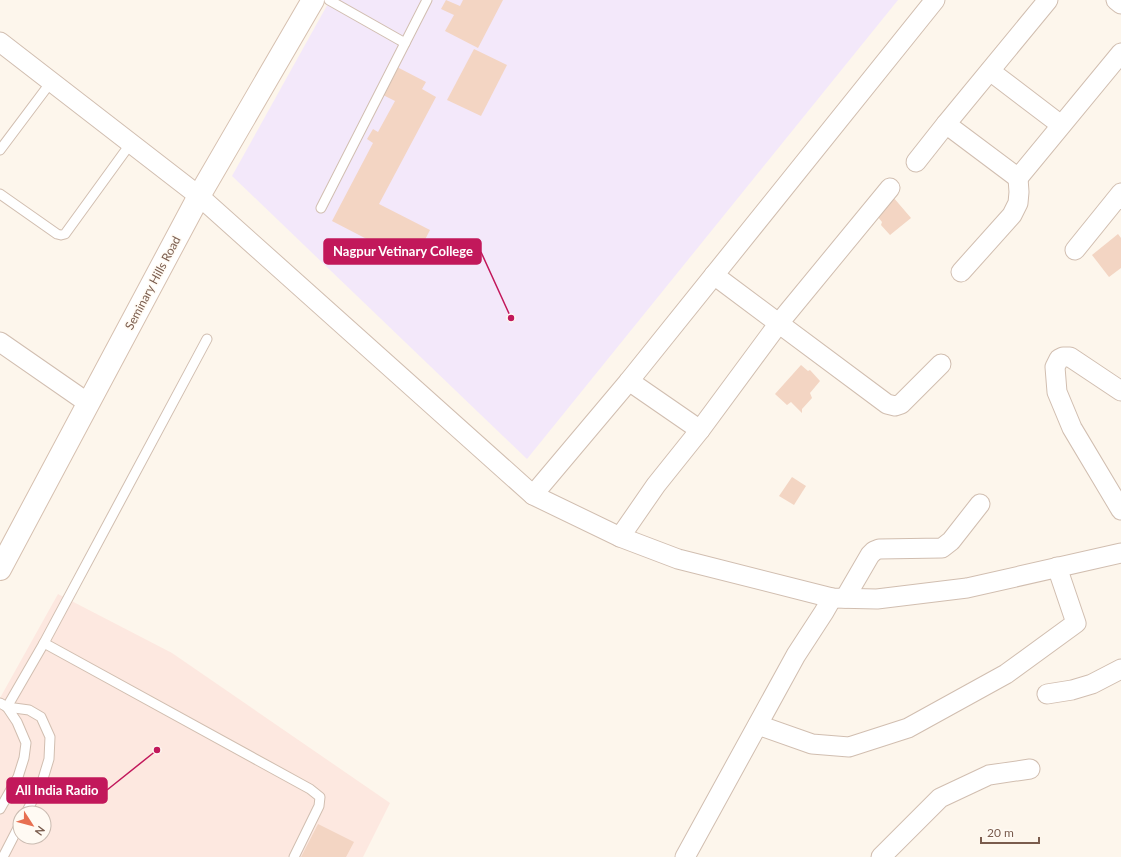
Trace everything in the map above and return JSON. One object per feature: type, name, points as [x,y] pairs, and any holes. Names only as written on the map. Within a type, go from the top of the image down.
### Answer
[{"type":"street","name":"Seminary Hills Road","points":[[0,569],[200,196],[313,0]]},
{"type":"street","points":[[533,495],[629,381],[936,0]]},
{"type":"street","points":[[916,162],[1048,0]]},
{"type":"street","points":[[1116,0],[1121,4]]},
{"type":"street","points":[[0,42],[200,196],[533,495],[620,537],[678,559],[838,598],[877,599],[967,588],[1121,553]]},
{"type":"street","points":[[961,272],[1012,215],[1018,203],[1018,178],[1121,53]]},
{"type":"street","points":[[990,71],[1061,125]]},
{"type":"street","points":[[946,124],[1018,178]]},
{"type":"street","points":[[620,537],[656,485],[700,430],[779,323],[890,188]]},
{"type":"street","points":[[1075,250],[1121,193]]},
{"type":"street","points":[[714,275],[887,404],[895,406],[901,404],[941,364]]},
{"type":"street","points":[[0,342],[88,403]]},
{"type":"street","points":[[1121,391],[1070,357],[1063,357],[1059,359],[1055,367],[1057,392],[1072,428],[1121,510]]},
{"type":"street","points":[[629,381],[700,430]]},
{"type":"street","points":[[685,857],[796,655],[824,612],[838,598],[874,551],[879,549],[942,548],[951,541],[980,504]]},
{"type":"street","points":[[758,725],[812,744],[849,747],[908,728],[1006,674],[1076,623],[1057,567]]},
{"type":"street","points":[[1047,694],[1072,690],[1092,684],[1121,669]]},
{"type":"street","points":[[881,857],[940,798],[989,775],[1030,769]]},
{"type":"lane","points":[[329,0],[405,43]]},
{"type":"lane","points":[[321,208],[427,0]]},
{"type":"lane","points":[[0,150],[51,82]]},
{"type":"lane","points":[[0,194],[57,234],[65,234],[131,143]]},
{"type":"lane","points":[[4,705],[44,643],[207,339]]},
{"type":"lane","points":[[44,643],[303,785],[320,797],[319,806],[294,857]]},
{"type":"lane","points":[[0,808],[18,777],[24,758],[26,743],[17,722],[4,705]]},
{"type":"lane","points":[[4,705],[29,710],[41,717],[50,738],[49,759],[42,782],[30,805]]},
{"type":"lane","points":[[3,857],[12,840]]},
{"type":"shaded area","points":[[330,0],[898,0],[527,459],[232,176]]},
{"type":"shaded area","points":[[58,594],[172,653],[390,803],[363,857],[0,857],[0,698]]},
{"type":"building","points":[[446,0],[460,6],[463,0],[503,0],[478,48],[445,31],[454,15],[441,9]]},
{"type":"building","points":[[474,49],[507,65],[481,116],[447,100]]},
{"type":"building","points":[[397,67],[426,82],[422,89],[436,97],[379,204],[430,230],[413,263],[332,221],[373,143],[367,139],[373,129],[378,132],[395,101],[383,95]]},
{"type":"building","points":[[893,197],[911,218],[890,235],[881,225],[882,222],[874,212]]},
{"type":"building","points":[[1118,234],[1121,238],[1121,268],[1109,277],[1092,255]]},
{"type":"building","points":[[801,365],[808,371],[810,370],[820,381],[810,393],[812,398],[802,409],[802,413],[791,402],[787,405],[775,394]]},
{"type":"building","points":[[792,477],[806,486],[794,505],[779,496]]},
{"type":"building","points":[[318,824],[354,842],[346,857],[301,857]]},
{"type":"place","name":"Nagpur Vetinary College","points":[[511,318]]},
{"type":"place","name":"All India Radio","points":[[157,750]]}]
